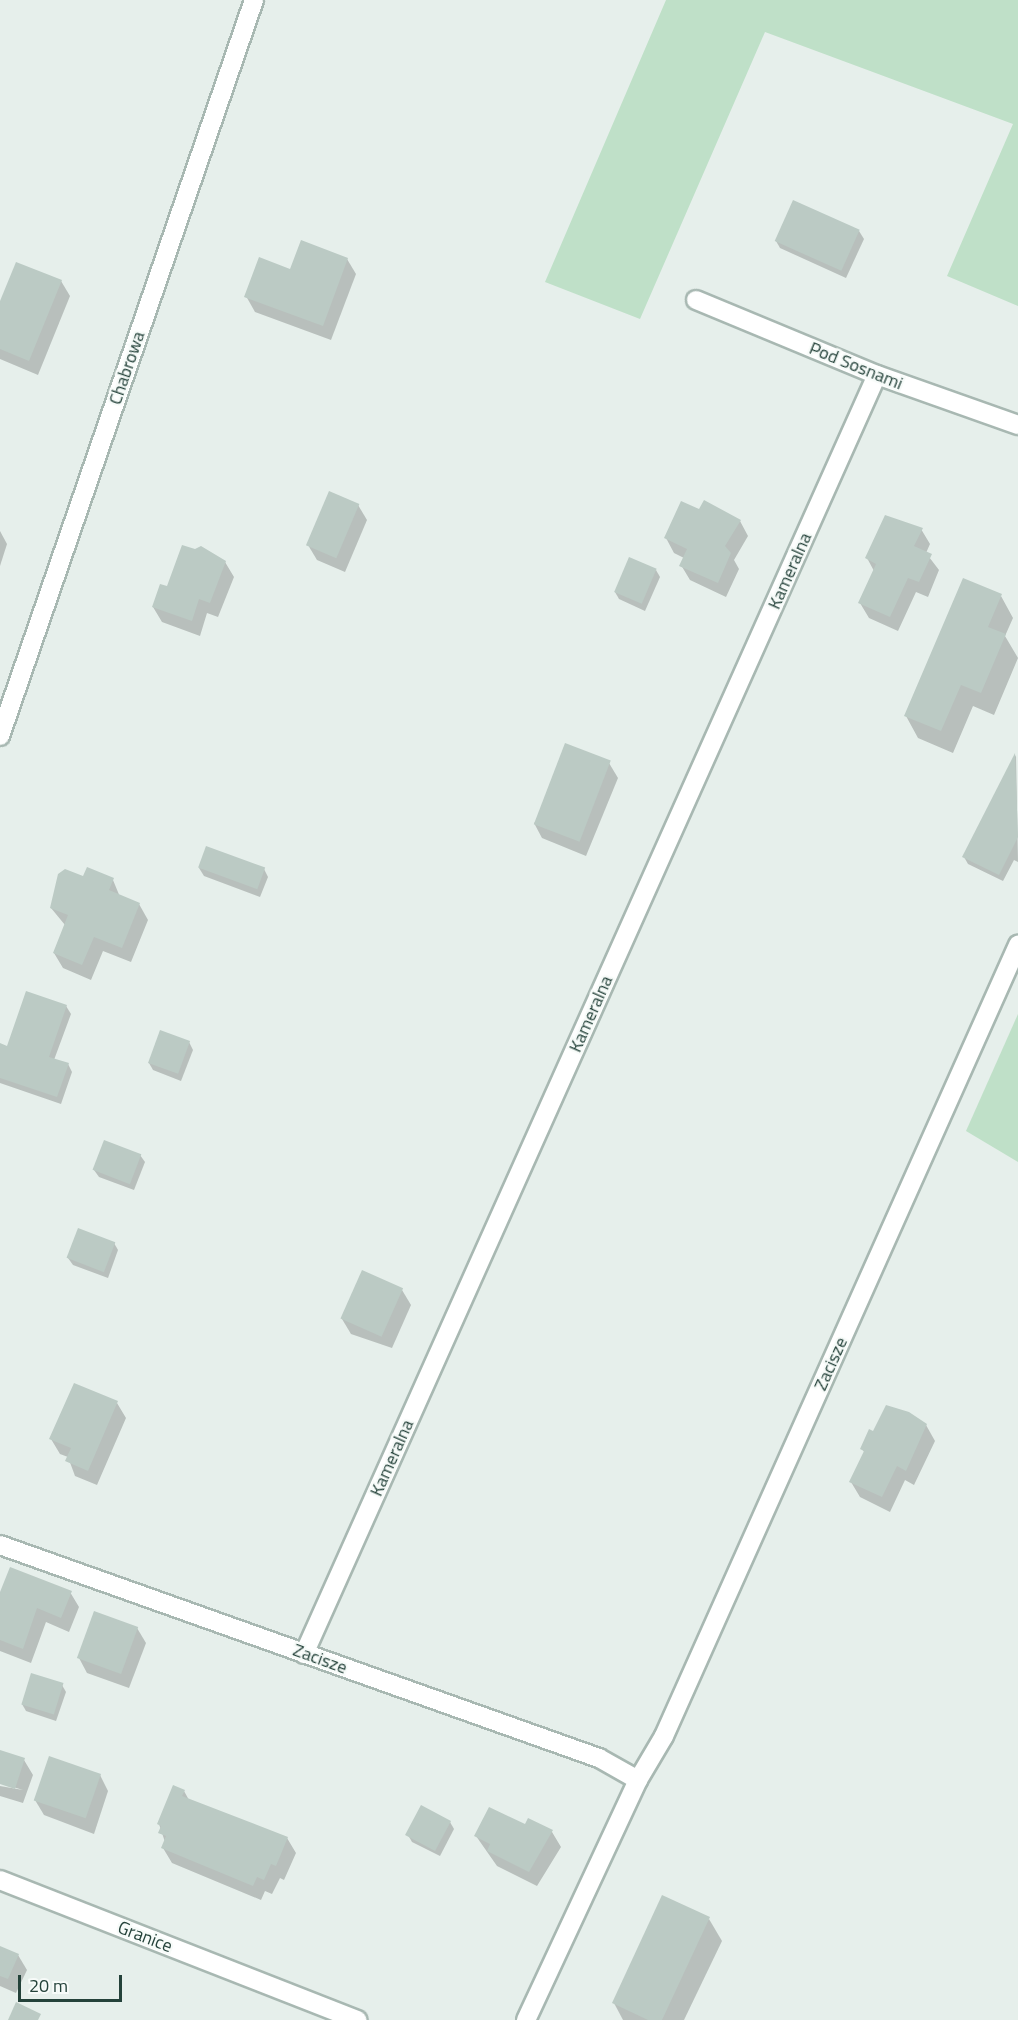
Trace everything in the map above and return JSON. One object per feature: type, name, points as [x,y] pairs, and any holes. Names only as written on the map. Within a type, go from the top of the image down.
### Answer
[{"type":"street","name":"Chabrowa","points":[[0,736],[254,0]]},
{"type":"street","name":"Pod Sosnami","points":[[696,300],[878,375],[1018,425]]},
{"type":"street","name":"Kameralna","points":[[304,1654],[878,375]]},
{"type":"street","name":"Zacisze","points":[[526,2020],[638,1780],[664,1736],[1018,945]]},
{"type":"street","name":"Zacisze","points":[[0,1545],[599,1758],[638,1780]]},
{"type":"street","name":"Granice","points":[[0,1880],[358,2020]]},
{"type":"green space","points":[[666,0],[1018,0],[1018,306],[947,276],[1013,124],[765,32],[640,319],[545,282]]},
{"type":"green space","points":[[1018,1014],[1018,1162],[966,1131]]},
{"type":"building","points":[[793,200],[860,230],[841,271],[775,241]]},
{"type":"building","points":[[301,240],[348,258],[323,326],[244,297],[259,257],[290,269]]},
{"type":"building","points":[[16,262],[62,280],[29,361],[0,349],[0,301]]},
{"type":"building","points":[[329,491],[359,504],[336,558],[306,545]]},
{"type":"building","points":[[704,500],[741,520],[725,546],[731,553],[718,583],[679,566],[687,549],[664,538],[681,501],[699,509]]},
{"type":"building","points":[[885,515],[923,528],[914,546],[932,554],[919,582],[908,578],[890,617],[858,603],[876,564],[865,558]]},
{"type":"building","points":[[182,545],[195,549],[201,546],[226,561],[210,603],[199,599],[192,621],[152,607],[160,584],[167,586]]},
{"type":"building","points":[[629,557],[657,569],[642,604],[614,592]]},
{"type":"building","points":[[963,578],[1002,594],[988,627],[1006,634],[981,693],[961,685],[941,731],[904,716]]},
{"type":"building","points":[[565,743],[611,761],[580,842],[534,824]]},
{"type":"building","points":[[1015,753],[1018,837],[999,875],[962,857]]},
{"type":"building","points":[[206,846],[265,868],[257,889],[198,868]]},
{"type":"building","points":[[87,867],[114,878],[109,890],[140,903],[122,948],[94,937],[82,965],[53,953],[68,915],[50,908],[58,874],[65,869],[83,876]]},
{"type":"building","points":[[26,991],[67,1005],[49,1057],[69,1063],[57,1097],[0,1078],[0,1043],[7,1046]]},
{"type":"building","points":[[160,1030],[190,1041],[178,1074],[148,1063]]},
{"type":"building","points":[[104,1140],[141,1154],[130,1184],[93,1170]]},
{"type":"building","points":[[78,1228],[115,1242],[104,1272],[67,1258]]},
{"type":"building","points":[[362,1270],[403,1288],[382,1337],[340,1318]]},
{"type":"building","points":[[74,1383],[118,1401],[88,1471],[65,1461],[71,1448],[49,1439]]},
{"type":"building","points":[[886,1405],[909,1412],[927,1424],[906,1471],[897,1466],[882,1497],[849,1482],[864,1451],[860,1449],[869,1429],[873,1431]]},
{"type":"building","points":[[10,1567],[72,1591],[61,1618],[37,1608],[23,1649],[0,1640],[0,1592]]},
{"type":"building","points":[[94,1611],[138,1627],[121,1674],[77,1658]]},
{"type":"building","points":[[31,1673],[64,1683],[54,1714],[21,1705]]},
{"type":"building","points":[[0,1750],[25,1758],[15,1789],[0,1784]]},
{"type":"building","points":[[49,1756],[101,1774],[86,1818],[34,1800]]},
{"type":"building","points":[[173,1785],[185,1790],[182,1796],[288,1837],[276,1866],[271,1864],[264,1880],[257,1877],[253,1886],[161,1848],[166,1836],[158,1833],[161,1826],[157,1824]]},
{"type":"building","points":[[421,1805],[451,1821],[435,1851],[405,1835]]},
{"type":"building","points":[[489,1807],[525,1824],[528,1818],[553,1830],[529,1872],[487,1851],[490,1844],[474,1836]]},
{"type":"building","points":[[662,1895],[710,1917],[662,2020],[648,2020],[612,2003]]},
{"type":"building","points":[[0,1946],[19,1954],[8,1979],[0,1976]]},
{"type":"building","points":[[16,2002],[41,2014],[38,2020],[8,2020]]}]
